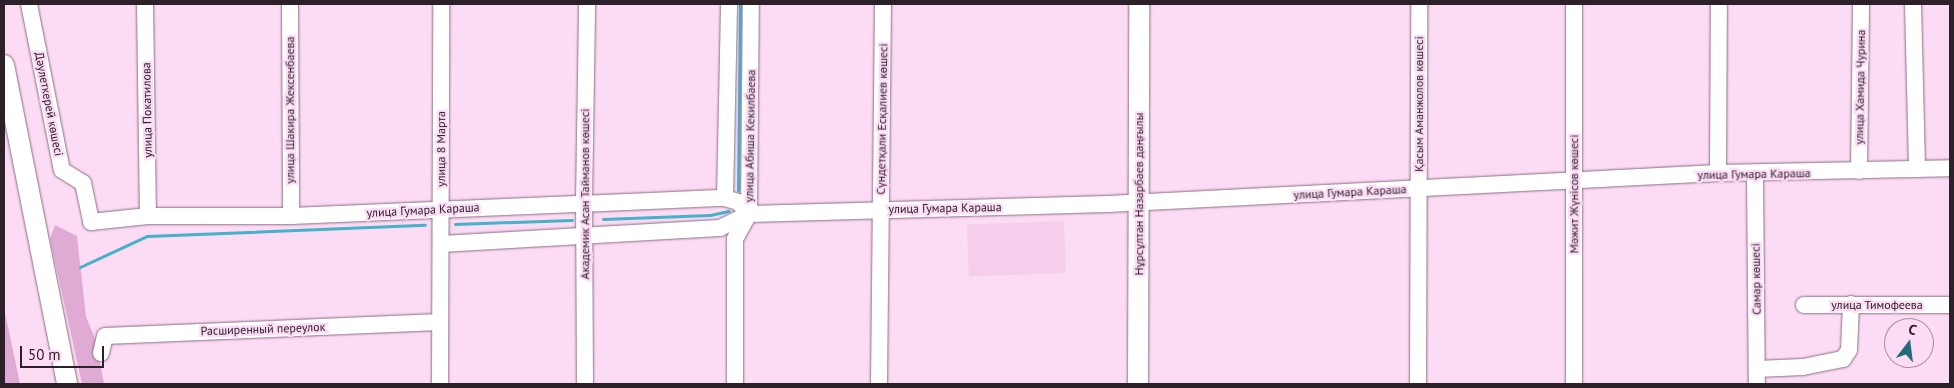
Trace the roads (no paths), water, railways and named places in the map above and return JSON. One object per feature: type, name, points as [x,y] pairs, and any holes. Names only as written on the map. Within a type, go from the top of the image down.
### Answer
[{"type":"main road","name":"Нұрсұлтан Назарбаев даңғылы","points":[[1138,384],[1139,4]]},
{"type":"main road","points":[[4,65],[67,384]]},
{"type":"main road","points":[[4,129],[56,384]]},
{"type":"street","name":"Дәулеткерей көшесі","points":[[29,4],[62,170],[83,182],[91,222]]},
{"type":"street","name":"улица Покатилова","points":[[145,4],[148,216]]},
{"type":"street","name":"улица Шакира Жексенбаева","points":[[290,4],[291,216]]},
{"type":"street","name":"улица 8 Марта","points":[[440,384],[441,4]]},
{"type":"street","name":"Академик Асан Тайманов көшесі","points":[[585,384],[584,202],[587,4]]},
{"type":"street","name":"улица Абиша Кекилбаева","points":[[725,198],[729,4]]},
{"type":"street","name":"улица Абиша Кекилбаева","points":[[735,384],[735,239],[749,214],[752,4]]},
{"type":"street","name":"Сүндетқали Есқалиев көшесі","points":[[879,384],[884,4]]},
{"type":"street","name":"Қасым Аманжолов көшесі","points":[[1418,384],[1419,4]]},
{"type":"street","name":"Мәжит Жүнісов көшесі","points":[[1574,4],[1574,384]]},
{"type":"street","points":[[1718,173],[1719,4]]},
{"type":"street","name":"улица Хамида Чурина","points":[[1859,171],[1861,4]]},
{"type":"street","points":[[1913,4],[1916,169]]},
{"type":"street","name":"улица Гумара Караша","points":[[440,244],[720,228],[749,214],[1139,203],[1718,173],[1755,175],[1950,168]]},
{"type":"street","name":"Самар көшесі","points":[[1755,175],[1757,377]]},
{"type":"street","name":"улица Гумара Караша","points":[[91,222],[148,216],[291,216],[584,202],[725,198]]},
{"type":"street","points":[[725,198],[738,202],[749,214]]},
{"type":"street","name":"улица Тимофеева","points":[[1804,304],[1950,304]]},
{"type":"street","points":[[1757,377],[1843,359],[1849,350],[1850,304]]},
{"type":"street","name":"Расширенный переулок","points":[[101,353],[105,336],[440,322]]},
{"type":"waterway","points":[[738,190],[740,4]]},
{"type":"waterway","points":[[603,219],[710,215],[729,211]]},
{"type":"waterway","points":[[455,224],[572,220]]},
{"type":"waterway","points":[[80,267],[147,236],[425,225]]}]
